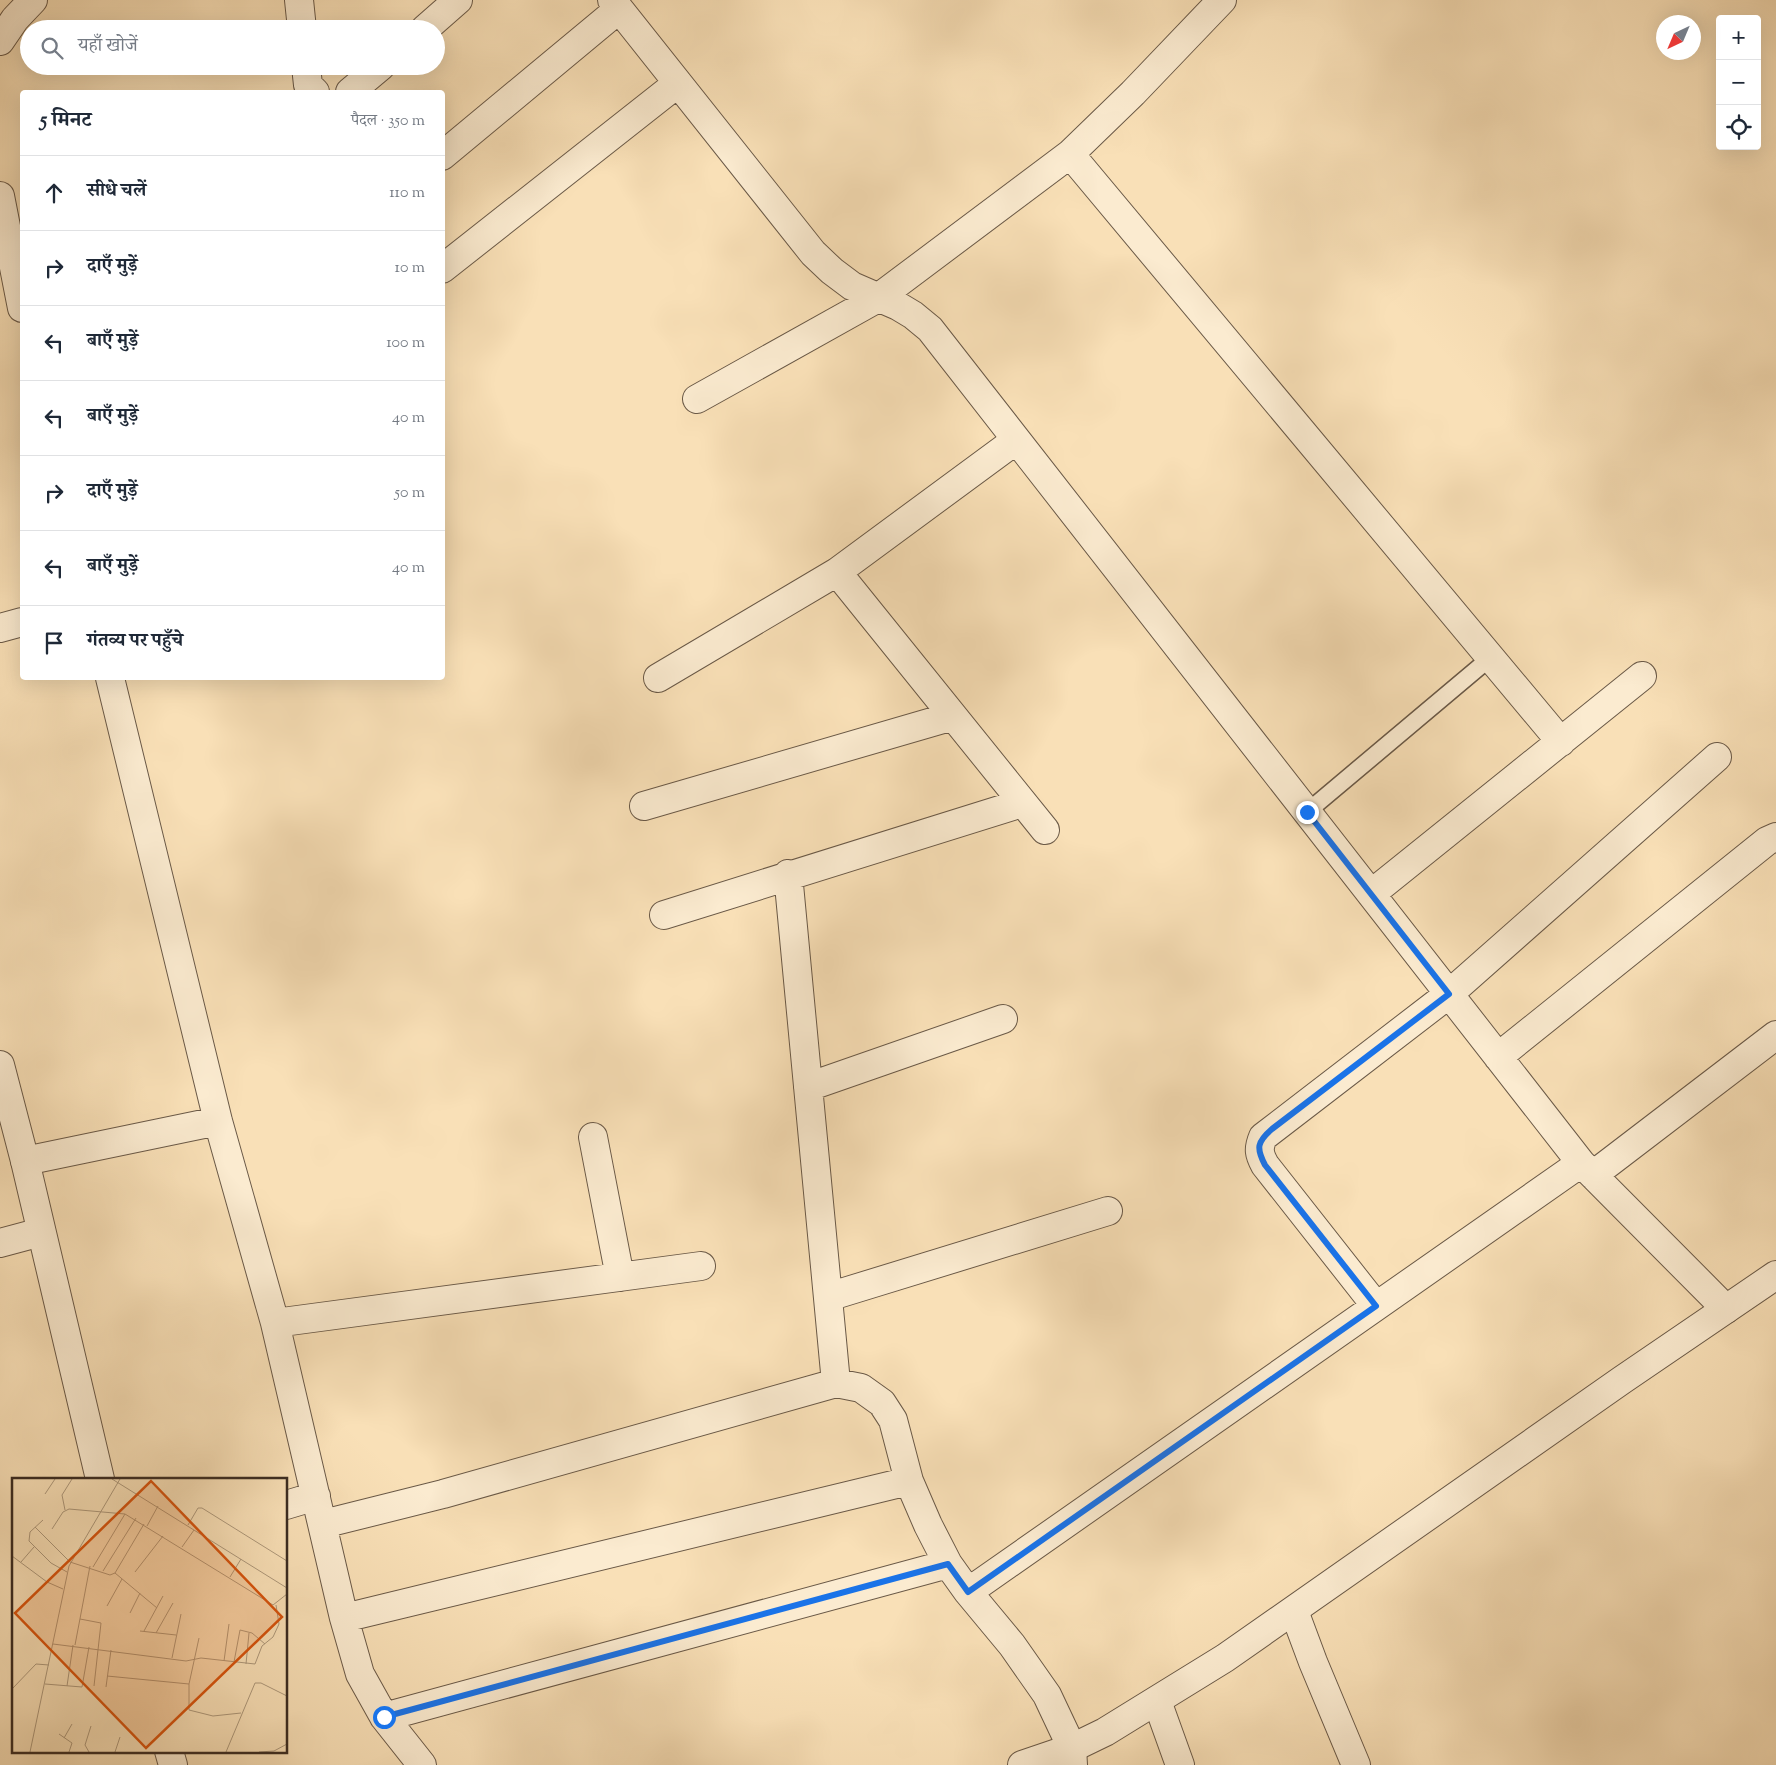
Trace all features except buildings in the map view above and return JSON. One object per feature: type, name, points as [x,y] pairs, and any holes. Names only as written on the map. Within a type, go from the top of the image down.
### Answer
[{"type":"street","points":[[0,41],[15,19],[33,0]]},
{"type":"street","points":[[298,0],[301,20]]},
{"type":"street","points":[[435,20],[458,0]]},
{"type":"street","points":[[697,399],[878,298],[1070,154],[1133,93],[1222,0]]},
{"type":"street","points":[[445,153],[616,4],[813,253],[852,286],[898,306],[930,329],[1587,1169],[1726,1309]]},
{"type":"street","points":[[307,75],[308,85],[313,90]]},
{"type":"street","points":[[352,90],[370,75]]},
{"type":"street","points":[[445,268],[678,83]]},
{"type":"street","points":[[1070,154],[1561,742]]},
{"type":"street","points":[[0,196],[20,298]]},
{"type":"street","points":[[658,678],[837,572],[1016,440]]},
{"type":"street","points":[[837,572],[1045,830]]},
{"type":"street","points":[[0,628],[20,623]]},
{"type":"street","points":[[1371,894],[1642,676]]},
{"type":"street","points":[[110,680],[218,1121],[275,1323],[344,1618],[360,1674],[384,1717],[422,1765]]},
{"type":"street","points":[[644,806],[952,716]]},
{"type":"street","points":[[1376,1306],[1265,1165],[1259,1154],[1259,1146],[1263,1137],[1449,994],[1718,758]]},
{"type":"street","points":[[664,914],[1022,802]]},
{"type":"street","points":[[1498,1057],[1767,841],[1776,837]]},
{"type":"street","points":[[788,874],[836,1383]]},
{"type":"street","points":[[808,1087],[1003,1019]]},
{"type":"street","points":[[968,1592],[1376,1306],[1587,1169],[1776,1035]]},
{"type":"street","points":[[0,1065],[25,1161],[100,1478]]},
{"type":"street","points":[[25,1161],[218,1121]]},
{"type":"street","points":[[593,1137],[620,1277]]},
{"type":"street","points":[[828,1298],[1108,1211]]},
{"type":"street","points":[[0,1243],[41,1232]]},
{"type":"street","points":[[275,1323],[701,1266]]},
{"type":"street","points":[[1022,1765],[1073,1757],[1105,1732],[1158,1701],[1294,1611],[1622,1380],[1776,1275]]},
{"type":"street","points":[[323,1524],[453,1492],[836,1383],[862,1388],[882,1403],[892,1420],[909,1481],[928,1526],[948,1564],[968,1592],[1012,1644],[1048,1695],[1073,1757]]},
{"type":"street","points":[[344,1618],[909,1481]]},
{"type":"street","points":[[288,1504],[316,1496]]},
{"type":"street","points":[[384,1717],[948,1564]]},
{"type":"street","points":[[1294,1611],[1356,1765]]},
{"type":"street","points":[[1158,1701],[1180,1765]]},
{"type":"street","points":[[169,1752],[173,1765]]},
{"type":"lane","points":[[1307,812],[1490,658]]},
{"type":"route","points":[[384,1717],[948,1564],[968,1592],[1376,1306],[1265,1165],[1259,1154],[1259,1146],[1263,1137],[1272,1129],[1449,994],[1307,812]]}]
